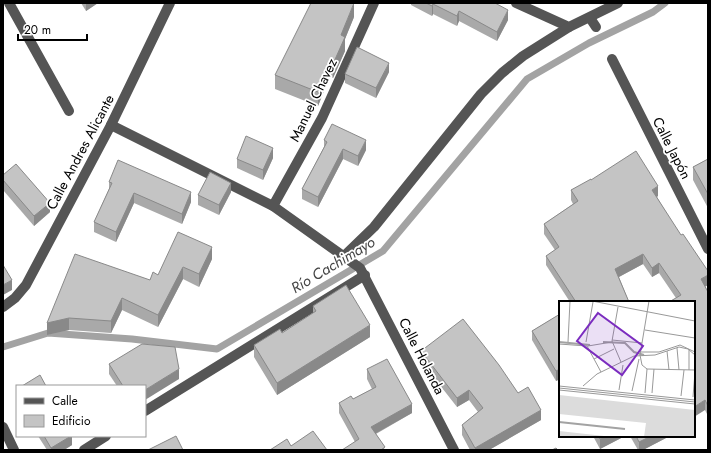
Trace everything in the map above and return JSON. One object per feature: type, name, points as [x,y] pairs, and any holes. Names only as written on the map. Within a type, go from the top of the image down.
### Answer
[{"type":"street","points":[[9,3],[69,111]]},
{"type":"street","name":"Calle Andres Alicante","points":[[3,307],[15,298],[26,285],[111,125],[170,3]]},
{"type":"street","name":"Manuel Chavez","points":[[273,206],[322,118],[374,3]]},
{"type":"street","points":[[516,3],[569,27]]},
{"type":"street","points":[[348,259],[481,94],[502,73],[523,56],[569,27],[618,3]]},
{"type":"street","points":[[590,18],[596,27]]},
{"type":"street","name":"Calle Japón","points":[[612,59],[708,249]]},
{"type":"street","points":[[111,125],[273,206],[348,259],[362,272],[146,410]]},
{"type":"street","name":"Calle Holanda","points":[[362,272],[454,450]]},
{"type":"street","points":[[3,427],[14,450]]},
{"type":"street","points":[[84,450],[104,437]]},
{"type":"building","points":[[311,3],[354,3],[341,35],[345,37],[333,64],[330,63],[318,92],[275,75]]},
{"type":"building","points":[[426,3],[495,3],[508,10],[497,32],[459,11],[457,16],[433,4],[432,6]]},
{"type":"building","points":[[357,47],[389,63],[376,88],[345,74]]},
{"type":"building","points":[[332,124],[366,140],[358,156],[343,149],[318,197],[302,189],[327,142],[324,140]]},
{"type":"building","points":[[246,136],[273,148],[263,170],[237,159]]},
{"type":"building","points":[[636,151],[658,186],[652,190],[681,235],[683,234],[708,271],[708,275],[701,279],[708,292],[708,406],[705,400],[695,406],[695,301],[671,301],[681,295],[659,263],[652,268],[643,254],[615,269],[629,301],[575,301],[546,256],[559,247],[544,224],[578,201],[571,190],[591,180]]},
{"type":"building","points":[[708,159],[708,194],[693,167]]},
{"type":"building","points":[[118,160],[191,192],[182,214],[134,193],[116,232],[94,222],[112,183],[109,182]]},
{"type":"building","points":[[16,164],[50,203],[34,216],[3,180],[3,175]]},
{"type":"building","points":[[210,172],[231,183],[219,205],[198,195]]},
{"type":"building","points":[[178,232],[212,247],[199,274],[183,267],[158,315],[122,298],[111,321],[69,318],[47,323],[75,254],[150,280],[153,272],[158,275]]},
{"type":"building","points":[[3,265],[12,280],[3,285]]},
{"type":"building","points":[[346,285],[370,325],[277,383],[254,345],[280,329],[282,333],[316,311],[313,306]]},
{"type":"building","points":[[559,315],[559,370],[556,371],[532,331]]},
{"type":"building","points":[[463,319],[499,365],[518,393],[528,387],[541,410],[475,448],[462,425],[483,408],[469,390],[457,398],[421,351]]},
{"type":"building","points":[[142,344],[175,347],[179,369],[146,389],[146,385],[122,385],[109,364]]},
{"type":"building","points":[[387,359],[412,404],[371,427],[385,447],[381,450],[342,450],[359,439],[339,403],[351,396],[353,399],[376,387],[367,369]]},
{"type":"building","points":[[40,375],[45,385],[24,385]]},
{"type":"building","points":[[313,431],[327,450],[270,450],[287,439],[291,446]]},
{"type":"building","points":[[176,436],[183,450],[148,450]]},
{"type":"building","points":[[45,437],[69,437],[51,448]]},
{"type":"building","points":[[636,437],[649,437],[639,442]]},
{"type":"waterway","name":"Río Cachimayo","points":[[3,347],[48,333],[132,339],[217,349],[383,251],[527,79],[589,43],[653,12],[665,3]]}]
